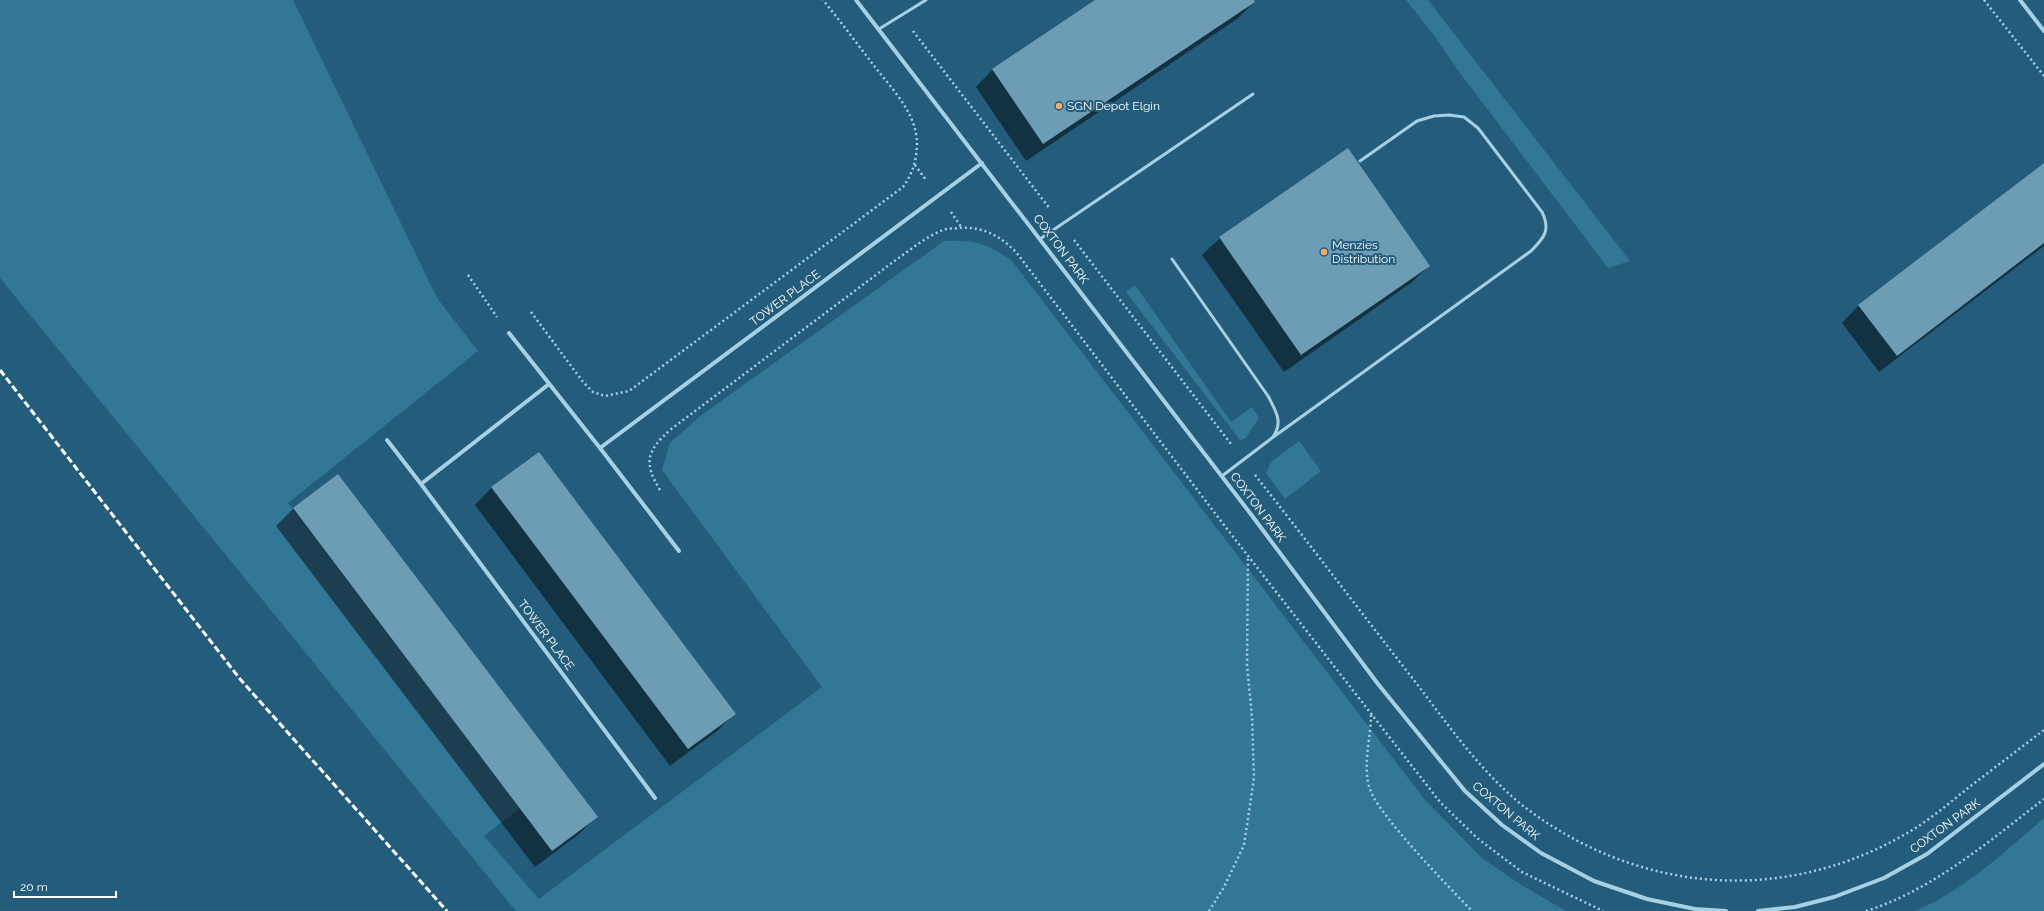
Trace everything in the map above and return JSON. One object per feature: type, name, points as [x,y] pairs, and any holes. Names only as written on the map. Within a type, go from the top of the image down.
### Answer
[{"type":"street","name":"COXTON PARK","points":[[856,0],[1222,476],[1378,684],[1465,792],[1502,825],[1540,853],[1594,881],[1648,899],[1695,909],[1726,911]]},
{"type":"street","points":[[2020,0],[2044,31]]},
{"type":"street","name":"TOWER PLACE","points":[[600,448],[982,163]]},
{"type":"street","points":[[509,333],[679,551]]},
{"type":"street","points":[[421,484],[549,384]]},
{"type":"street","name":"TOWER PLACE","points":[[388,440],[655,798]]},
{"type":"street","name":"COXTON PARK","points":[[1758,911],[1795,907],[1834,897],[1884,878],[1927,854],[2044,764]]},
{"type":"lane","points":[[879,29],[926,0]]},
{"type":"lane","points":[[1040,239],[1254,94]]},
{"type":"lane","points":[[1222,476],[1272,438],[1531,251],[1542,241],[1546,230],[1546,221],[1542,212],[1478,128],[1464,117],[1449,115],[1434,116],[1417,121],[1360,161]]},
{"type":"lane","points":[[1172,259],[1268,396],[1279,418],[1277,432],[1272,438]]},
{"type":"path","points":[[531,312],[583,382],[593,392],[605,396],[629,391],[903,187],[909,179],[914,164],[917,146],[914,128],[897,96],[823,0]]},
{"type":"path","points":[[1984,0],[2044,76]]},
{"type":"path","points":[[664,496],[651,476],[649,458],[656,443],[670,430],[894,262],[929,238],[944,229],[967,227],[986,230],[1004,239],[1016,252],[1371,716],[1440,802],[1477,838],[1522,872],[1603,911]]},
{"type":"path","points":[[468,275],[509,333]]},
{"type":"path","points":[[1261,482],[1476,760],[1521,804],[1561,832],[1599,852],[1641,868],[1682,877],[1725,882],[1770,879],[1810,873],[1857,858],[1903,836],[1937,813],[2044,730]]},
{"type":"path","points":[[1209,911],[1224,887],[1244,845],[1254,778],[1252,717],[1247,665],[1248,555]]},
{"type":"path","points":[[1371,716],[1371,735],[1367,760],[1370,788],[1382,810],[1417,854],[1472,911]]},
{"type":"path","points":[[1866,911],[1905,895],[1933,880],[2044,799]]},
{"type":"shaded area","points":[[0,0],[293,0],[437,298],[478,351],[288,503],[520,808],[484,836],[539,899],[822,687],[662,470],[670,443],[703,414],[944,241],[964,241],[987,246],[1012,261],[1425,800],[1483,859],[1523,886],[1566,911],[516,911],[0,278]]},
{"type":"shaded area","points":[[1406,0],[1428,0],[1630,261],[1608,268]]},
{"type":"shaded area","points":[[1135,285],[1231,422],[1252,407],[1259,418],[1245,439],[1240,440],[1126,292]]},
{"type":"shaded area","points":[[1299,441],[1321,471],[1285,499],[1266,473],[1271,462]]},
{"type":"shaded area","points":[[2044,818],[2044,911],[1915,911],[1933,903],[1967,882],[1999,857]]},
{"type":"building","name":"SGN Depot Elgin","points":[[1095,0],[1254,0],[1255,2],[1043,144],[992,69]]},
{"type":"building","name":"Menzies Distribution","points":[[1348,148],[1430,266],[1301,355],[1219,237]]},
{"type":"building","points":[[2044,163],[2044,243],[1897,356],[1858,305]]},
{"type":"building","points":[[539,452],[736,714],[688,749],[491,487]]},
{"type":"building","points":[[338,474],[598,817],[552,851],[293,508]]},
{"type":"railway","points":[[0,370],[240,679],[447,911]]},
{"type":"place","name":"SGN Depot Elgin","points":[[1059,106]]},
{"type":"place","name":"Menzies Distribution","points":[[1324,252]]}]
